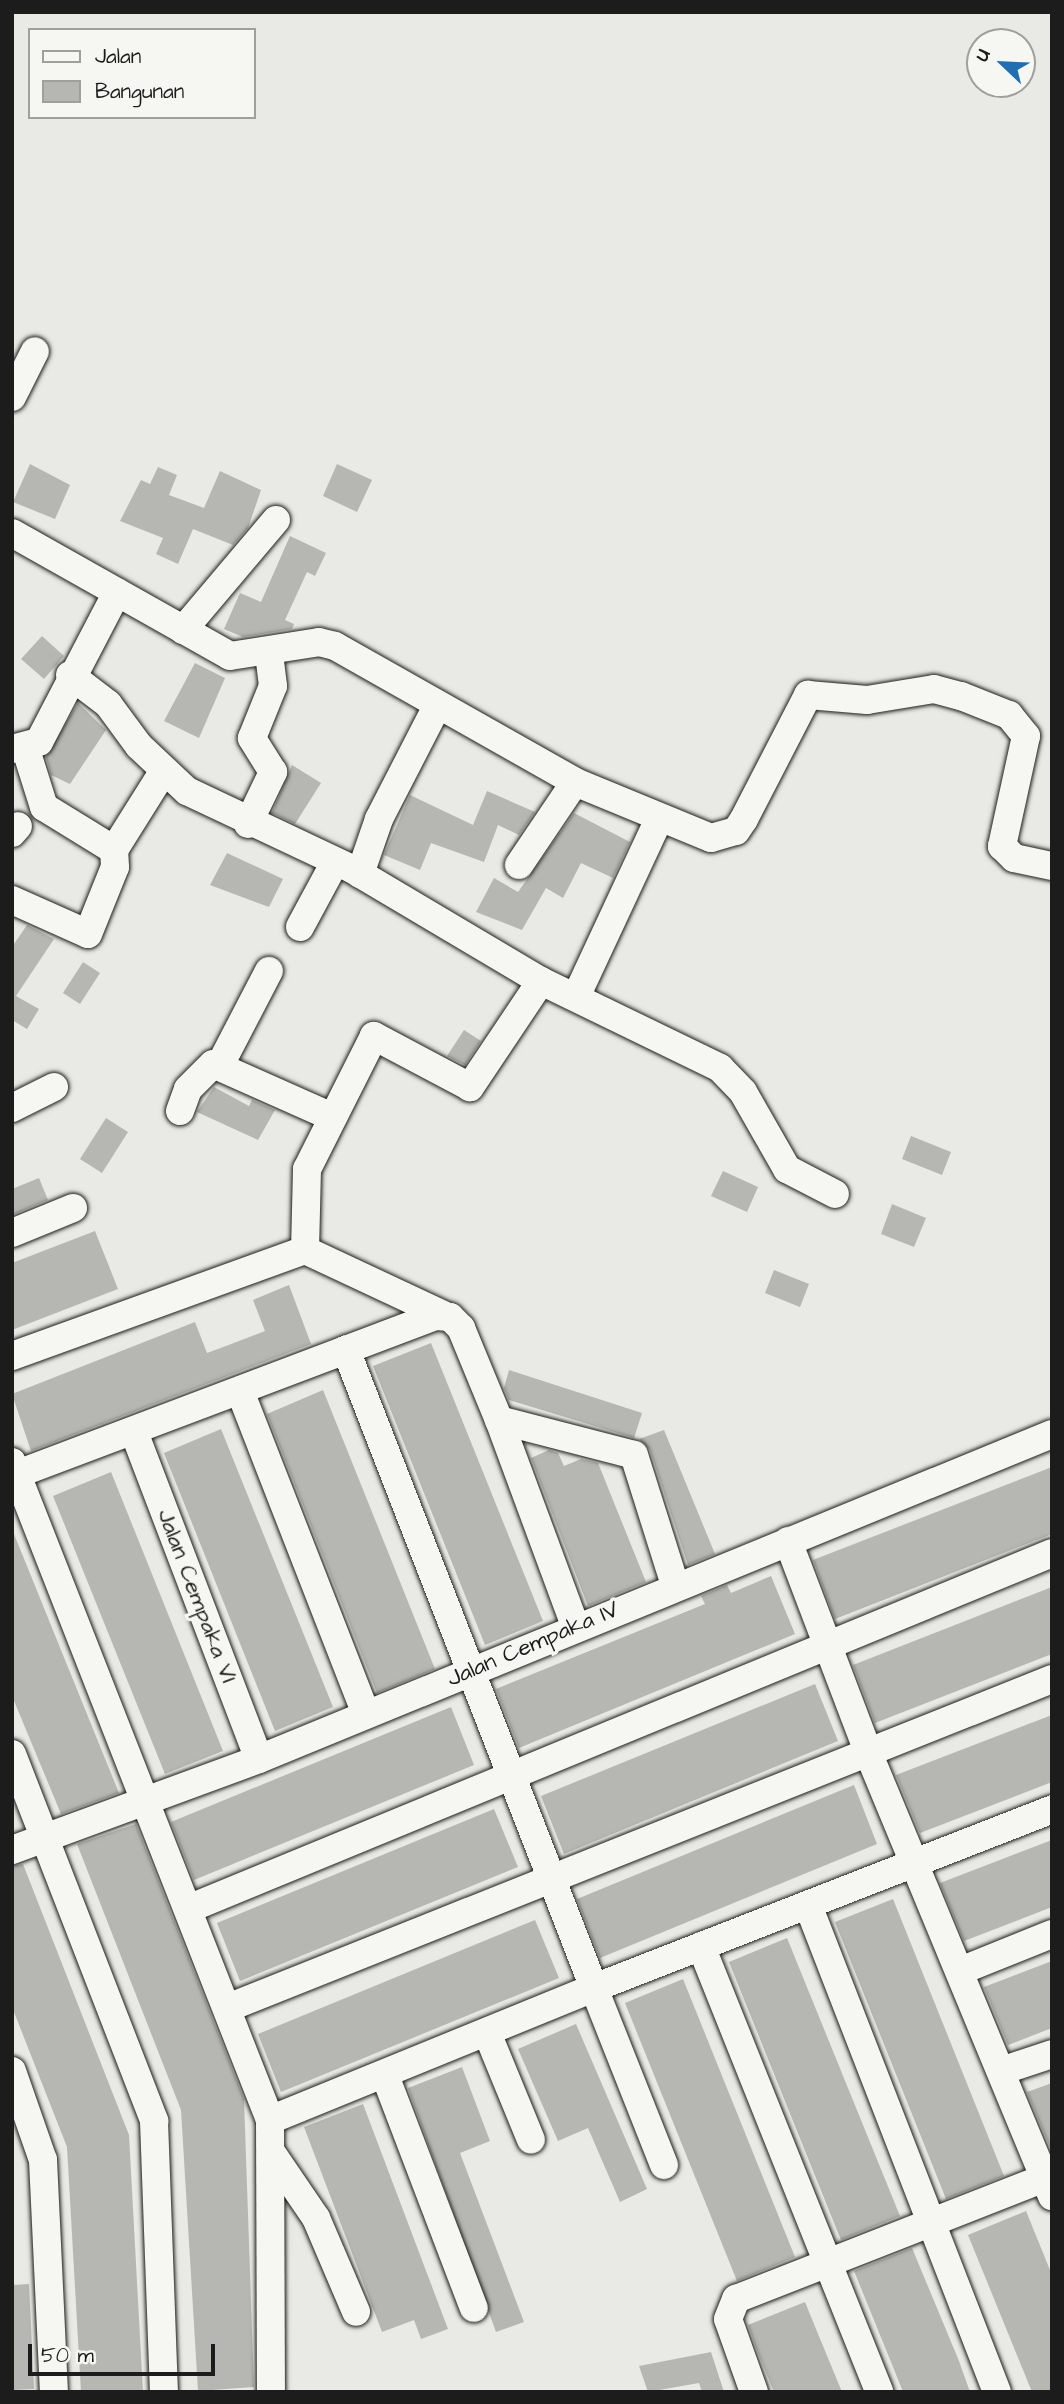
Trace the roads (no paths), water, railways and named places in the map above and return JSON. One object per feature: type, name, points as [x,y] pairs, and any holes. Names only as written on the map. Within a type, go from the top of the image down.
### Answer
[{"type":"street","points":[[12,397],[35,351]]},
{"type":"street","points":[[183,630],[276,520]]},
{"type":"street","points":[[12,533],[230,656],[330,643],[575,782],[659,819],[711,838],[736,831],[808,695],[867,700],[934,689],[1020,724],[1027,750],[1002,846],[1014,858],[1052,866]]},
{"type":"street","points":[[114,850],[44,807],[19,750],[39,742],[70,675],[117,592]]},
{"type":"street","points":[[248,824],[273,772],[252,738],[273,686],[269,652]]},
{"type":"street","points":[[70,675],[108,704],[163,772],[248,824],[360,874],[541,981],[720,1068],[743,1091],[787,1169],[835,1194]]},
{"type":"street","points":[[360,874],[385,806],[437,706]]},
{"type":"street","points":[[12,900],[88,934],[115,867],[114,850],[163,772]]},
{"type":"street","points":[[519,865],[575,782]]},
{"type":"street","points":[[576,997],[659,819]]},
{"type":"street","points":[[300,928],[335,862]]},
{"type":"street","points":[[220,1065],[269,971]]},
{"type":"street","points":[[305,1250],[307,1169],[330,1116],[374,1036],[470,1087],[541,981]]},
{"type":"street","points":[[180,1111],[208,1064],[220,1065],[330,1116]]},
{"type":"street","points":[[12,1108],[54,1087]]},
{"type":"street","points":[[12,1233],[73,1208]]},
{"type":"street","points":[[12,1356],[305,1250],[444,1315],[461,1328],[499,1420],[575,1625]]},
{"type":"street","points":[[271,2392],[270,2120],[230,2007],[140,1800],[14,1471],[134,1432],[444,1315]]},
{"type":"street","points":[[346,1350],[550,1884],[664,2165]]},
{"type":"street","points":[[240,1391],[365,1712]]},
{"type":"street","points":[[499,1420],[634,1454],[675,1585]]},
{"type":"street","name":"Jalan Cempaka VI","points":[[134,1432],[259,1759]]},
{"type":"street","name":"Jalan Cempaka IV","points":[[12,1850],[140,1800],[259,1759],[575,1625],[1052,1434]]},
{"type":"street","points":[[754,2392],[729,2307],[827,2262],[930,2221],[1049,2183],[868,1752],[788,1541]]},
{"type":"street","points":[[188,1909],[828,1649],[1052,1553]]},
{"type":"street","points":[[230,2007],[550,1884],[1052,1679]]},
{"type":"street","points":[[12,1754],[154,2121],[164,2392]]},
{"type":"street","points":[[270,2120],[386,2078],[594,1988],[808,1905],[915,1860],[1052,1809]]},
{"type":"street","points":[[808,1905],[997,2392]]},
{"type":"street","points":[[960,1971],[1052,1934]]},
{"type":"street","points":[[701,1947],[879,2392]]},
{"type":"street","points":[[488,2035],[531,2140]]},
{"type":"street","points":[[1001,2071],[1052,2054]]},
{"type":"street","points":[[12,2071],[43,2160],[54,2392]]},
{"type":"street","points":[[386,2078],[474,2308]]},
{"type":"street","points":[[271,2151],[316,2218],[356,2312]]}]
